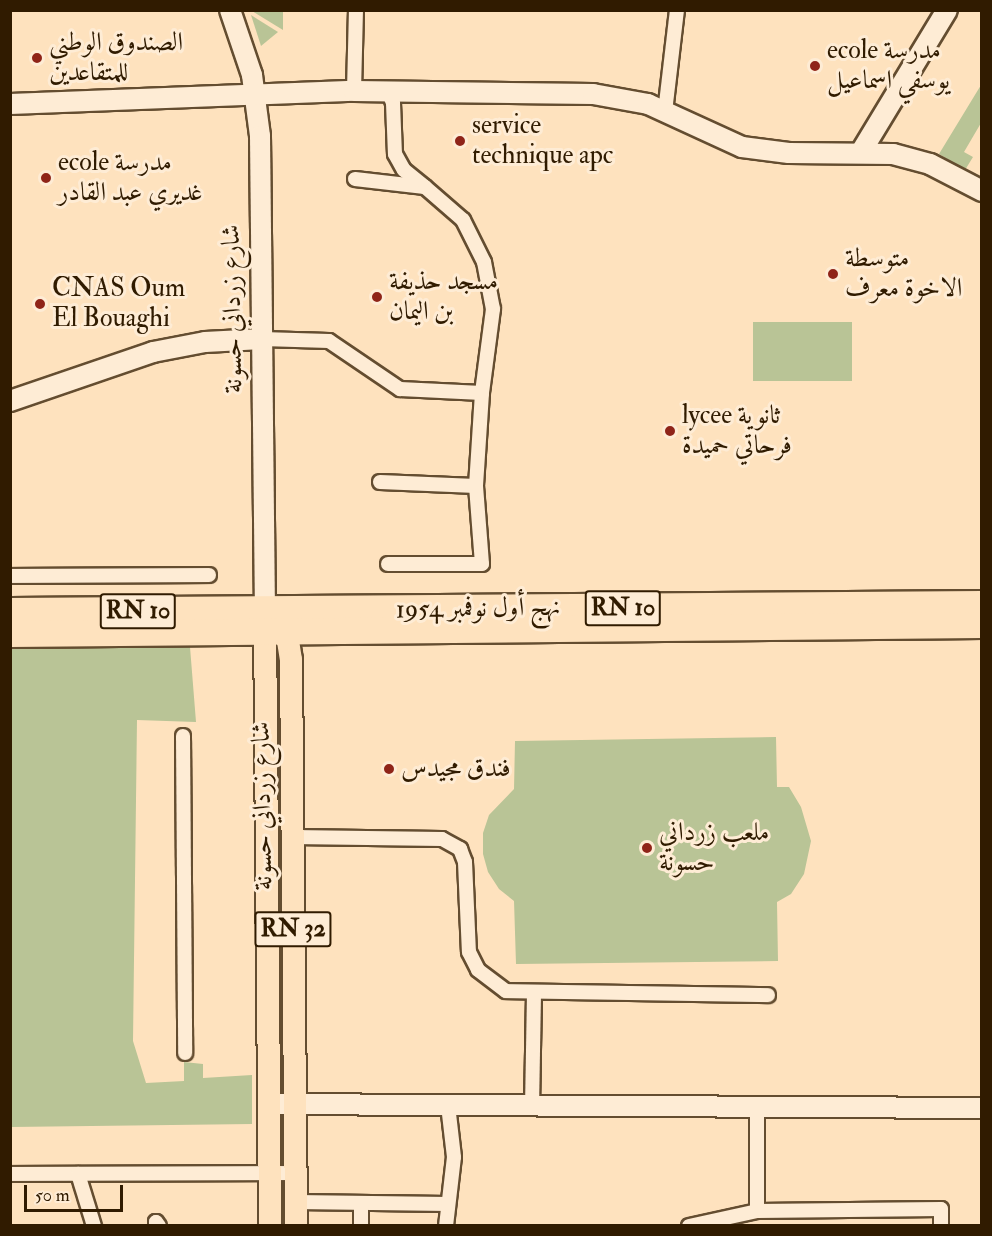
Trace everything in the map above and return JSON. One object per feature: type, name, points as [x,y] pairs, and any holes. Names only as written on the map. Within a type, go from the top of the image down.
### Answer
[{"type":"highway","name":"نهج أول نوفمبر 1954","points":[[10,634],[981,604]]},
{"type":"highway","name":"نهج أول نوفمبر 1954","points":[[10,611],[271,626],[981,625]]},
{"type":"main road","name":"شارع زرداني حسونة","points":[[270,1226],[266,835],[271,626]]},
{"type":"main road","name":"شارع زرداني حسونة","points":[[271,626],[291,660],[296,1226]]},
{"type":"main road","points":[[266,835],[292,837]]},
{"type":"street","name":"شارع زرداني حسونة","points":[[230,10],[252,75],[260,136],[262,339],[271,626]]},
{"type":"street","points":[[354,91],[356,10]]},
{"type":"street","points":[[665,112],[677,10]]},
{"type":"street","points":[[861,152],[947,10]]},
{"type":"street","points":[[10,104],[354,91],[593,94],[626,98],[665,112],[721,140],[761,152],[893,154],[930,164],[981,191]]},
{"type":"street","points":[[388,91],[393,103],[395,154],[404,170],[463,220],[484,262],[493,309],[482,393],[476,486],[482,564],[388,564]]},
{"type":"street","points":[[355,179],[425,187]]},
{"type":"street","points":[[10,401],[153,352],[205,342],[262,339],[329,341],[400,389],[482,393]]},
{"type":"street","points":[[380,482],[476,486]]},
{"type":"street","points":[[10,576],[209,575]]},
{"type":"street","points":[[183,736],[185,1053]]},
{"type":"street","points":[[292,837],[442,839],[460,849],[465,862],[469,952],[491,983],[506,991],[534,994],[768,995]]},
{"type":"street","points":[[532,1108],[534,994]]},
{"type":"street","points":[[269,1104],[532,1108],[981,1108]]},
{"type":"street","points":[[446,1226],[454,1157],[448,1105]]},
{"type":"street","points":[[757,1211],[758,1108]]},
{"type":"street","points":[[10,1174],[295,1173]]},
{"type":"street","points":[[78,1174],[94,1226]]},
{"type":"street","points":[[296,1202],[448,1204]]},
{"type":"street","points":[[361,1203],[361,1226]]},
{"type":"street","points":[[688,1226],[757,1211],[941,1209],[941,1226]]},
{"type":"green space","points":[[252,11],[283,11],[283,30]]},
{"type":"green space","points":[[251,15],[278,32],[261,46]]},
{"type":"green space","points":[[981,85],[981,123],[964,152],[973,157],[965,170],[939,154]]},
{"type":"green space","points":[[753,322],[852,322],[852,381],[753,381]]},
{"type":"green space","points":[[10,647],[190,647],[196,722],[137,720],[133,1041],[146,1083],[184,1081],[184,1062],[203,1064],[203,1078],[252,1075],[252,1124],[11,1127]]},
{"type":"green space","name":"ملعب زرداني حسونة","points":[[776,737],[777,787],[789,787],[801,807],[811,841],[804,874],[791,894],[777,902],[778,961],[516,964],[514,901],[499,889],[488,872],[483,854],[483,833],[489,815],[514,789],[515,741]]},
{"type":"place","name":"الصندوق الوطني للمتقاعدين","points":[[37,58]]},
{"type":"place","name":"ecole مدرسة يوسفي اسماعيل","points":[[815,66]]},
{"type":"place","name":"service technique apc","points":[[460,141]]},
{"type":"place","name":"ecole مدرسة غديري عبد القادر","points":[[46,178]]},
{"type":"place","name":"متوسطة الاخوة معرف","points":[[833,274]]},
{"type":"place","name":"مسجد حذيفة بن اليمان","points":[[377,297]]},
{"type":"place","name":"CNAS Oum El Bouaghi","points":[[40,304]]},
{"type":"place","name":"lycee ثانوية فرحاتي حميدة","points":[[670,431]]},
{"type":"place","name":"فندق مجيدس","points":[[389,769]]},
{"type":"place","name":"ملعب زرداني حسونة","points":[[647,848]]}]
